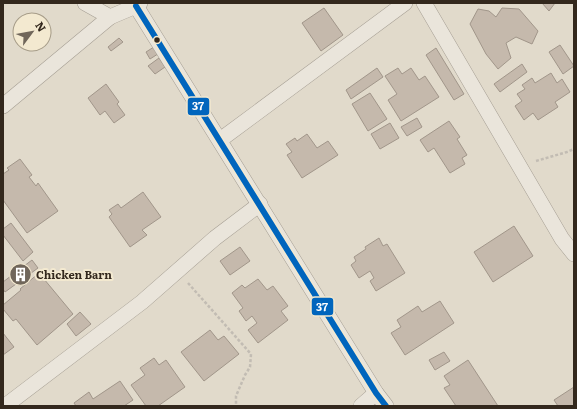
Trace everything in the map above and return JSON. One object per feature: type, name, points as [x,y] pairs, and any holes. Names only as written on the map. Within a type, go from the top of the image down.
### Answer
[{"type":"street","points":[[85,3],[110,18]]},
{"type":"street","points":[[220,140],[405,3]]},
{"type":"street","points":[[424,3],[562,239],[574,254]]},
{"type":"street","points":[[3,106],[110,18],[138,5],[376,393],[386,406]]},
{"type":"street","points":[[5,406],[142,302],[215,238],[260,204]]},
{"type":"street","points":[[361,406],[376,393]]},
{"type":"path","points":[[520,166],[574,149]]},
{"type":"path","points":[[177,271],[251,354],[250,366],[236,396],[236,406]]},
{"type":"building","points":[[542,3],[555,3],[549,11]]},
{"type":"building","points":[[324,8],[343,35],[321,51],[302,23]]},
{"type":"building","points":[[502,8],[519,9],[538,31],[532,44],[516,37],[506,43],[511,58],[498,69],[486,54],[470,24],[478,9],[489,11],[496,17]]},
{"type":"building","points":[[119,38],[123,42],[111,51],[108,47]]},
{"type":"building","points":[[157,45],[161,52],[150,59],[146,52]]},
{"type":"building","points":[[560,45],[574,66],[563,74],[549,52]]},
{"type":"building","points":[[436,48],[464,94],[454,100],[426,55]]},
{"type":"building","points":[[159,58],[165,67],[155,74],[148,66]]},
{"type":"building","points":[[522,64],[527,72],[500,92],[494,84]]},
{"type":"building","points":[[377,68],[383,77],[351,99],[346,90]]},
{"type":"building","points":[[398,68],[402,74],[411,68],[419,80],[425,76],[439,97],[401,121],[388,100],[397,94],[385,76]]},
{"type":"building","points":[[551,73],[557,83],[562,79],[570,92],[555,102],[558,107],[538,120],[533,113],[524,120],[515,106],[522,101],[517,94],[525,89],[522,85],[532,78],[535,83]]},
{"type":"building","points":[[106,84],[119,102],[117,104],[125,115],[114,123],[105,111],[100,115],[88,98]]},
{"type":"building","points":[[370,93],[387,119],[368,131],[352,104]]},
{"type":"building","points":[[417,118],[422,127],[407,136],[401,127]]},
{"type":"building","points":[[449,121],[460,137],[457,139],[467,155],[462,158],[465,164],[450,173],[434,148],[428,152],[420,140]]},
{"type":"building","points":[[390,123],[399,138],[380,149],[371,134]]},
{"type":"building","points":[[307,134],[317,148],[328,141],[338,155],[302,178],[287,155],[292,152],[286,144],[295,138],[297,141]]},
{"type":"building","points":[[20,159],[32,175],[29,177],[36,186],[38,183],[58,211],[27,233],[3,200],[3,174],[9,170],[7,168]]},
{"type":"building","points":[[143,192],[161,217],[142,230],[147,235],[130,247],[109,217],[112,214],[109,210],[118,204],[121,208]]},
{"type":"building","points":[[11,223],[33,252],[23,261],[3,235],[3,229]]},
{"type":"building","points":[[514,226],[533,256],[493,282],[474,252]]},
{"type":"building","points":[[379,238],[383,246],[387,244],[405,273],[376,291],[370,281],[374,278],[370,271],[359,278],[351,265],[356,261],[354,257],[366,249],[365,247]]},
{"type":"building","points":[[240,247],[250,261],[230,275],[220,261]]},
{"type":"building","name":"Chicken Barn","points":[[32,260],[38,268],[5,292],[3,289],[3,282]]},
{"type":"building","points":[[39,273],[73,314],[37,345],[16,319],[13,321],[3,309],[3,305]]},
{"type":"building","points":[[258,279],[267,290],[273,286],[288,306],[281,311],[288,320],[258,343],[248,330],[257,323],[252,316],[246,321],[239,311],[243,308],[232,293],[242,285],[245,288]]},
{"type":"building","points":[[440,301],[454,323],[405,355],[391,333],[401,327],[397,320],[418,306],[422,312]]},
{"type":"building","points":[[80,312],[91,324],[76,336],[67,324]]},
{"type":"building","points":[[210,330],[218,340],[224,336],[239,354],[204,381],[181,352]]},
{"type":"building","points":[[3,333],[14,347],[3,355]]},
{"type":"building","points":[[444,352],[450,361],[435,370],[429,360]]},
{"type":"building","points":[[154,358],[159,365],[166,360],[185,387],[158,406],[146,406],[131,385],[145,375],[140,368]]},
{"type":"building","points":[[468,360],[498,406],[456,406],[444,388],[450,385],[444,376]]},
{"type":"building","points":[[120,381],[133,400],[124,406],[76,406],[74,403],[89,392],[93,399]]},
{"type":"building","points":[[574,387],[574,406],[558,406],[554,400]]},
{"type":"transit line","name":"37","points":[[136,6],[376,393],[386,406]]},
{"type":"place","name":"Chicken Barn","points":[[20,275]]}]
